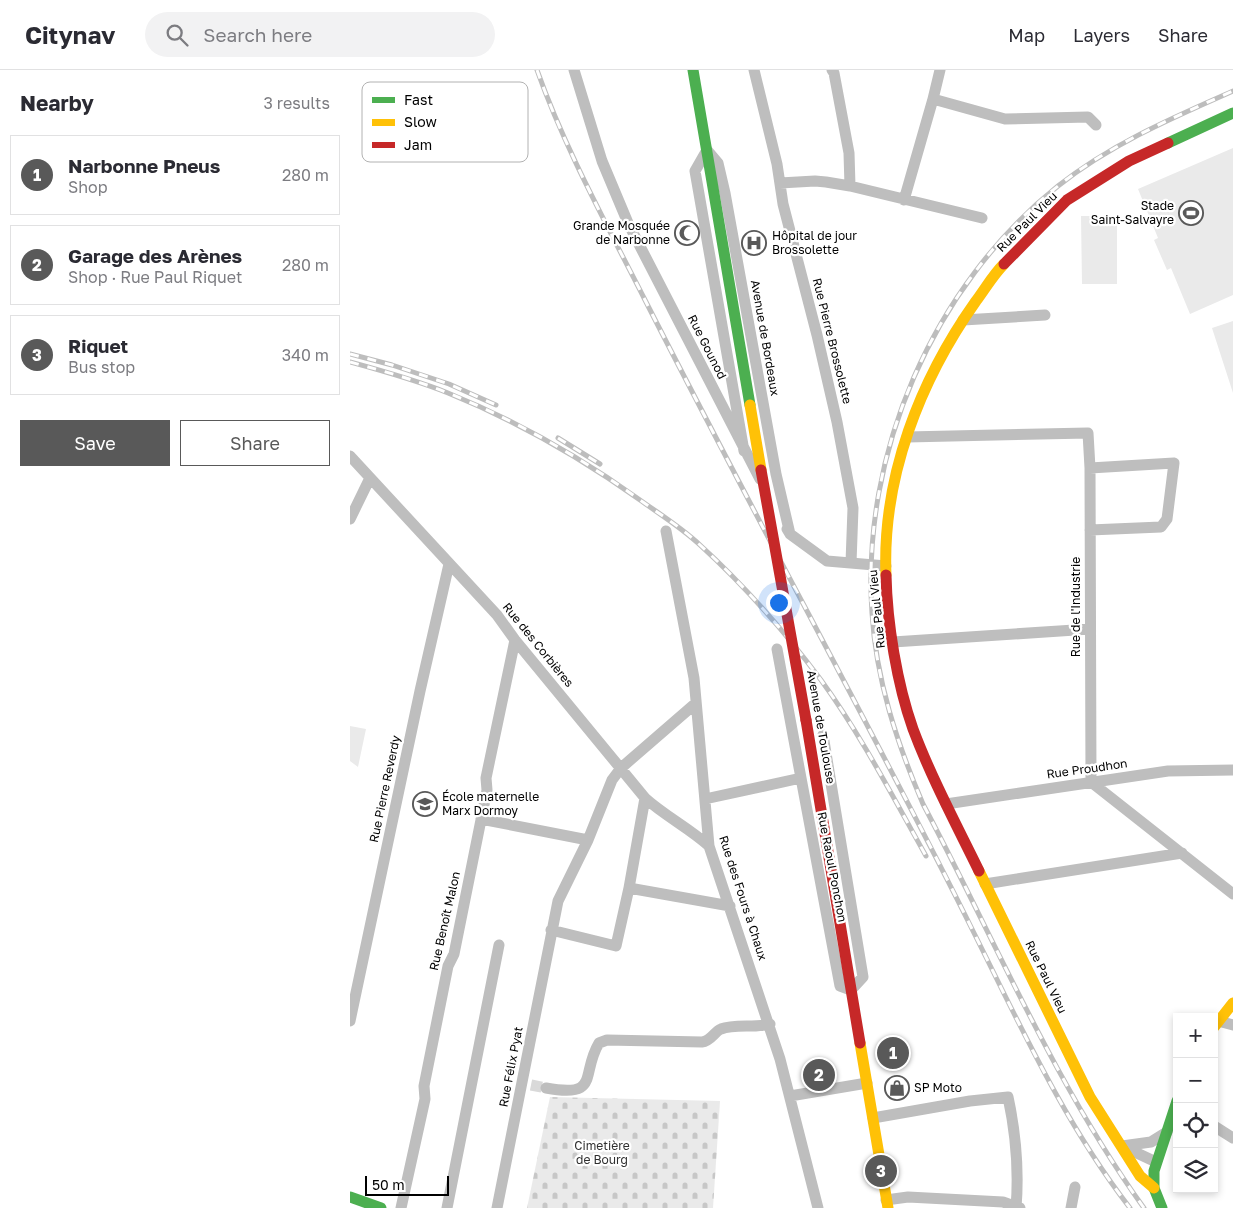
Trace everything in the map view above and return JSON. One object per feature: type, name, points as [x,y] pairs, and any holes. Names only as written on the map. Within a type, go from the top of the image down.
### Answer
[{"type":"main road","name":"Avenue de Bordeaux","points":[[693,70],[761,470]]},
{"type":"main road","name":"Rue Paul Vieu","points":[[1155,1192],[1140,1176],[1090,1097],[946,804],[913,728],[900,683],[893,642],[886,586],[886,566],[892,486],[907,437],[933,371],[955,331],[1000,268],[1067,200],[1129,161],[1233,114]]},
{"type":"main road","name":"Avenue de Toulouse","points":[[761,470],[848,960],[851,990],[887,1204]]},
{"type":"main road","points":[[1218,1022],[1233,1003]]},
{"type":"main road","points":[[1162,1208],[1155,1192],[1155,1166],[1177,1103]]},
{"type":"main road","points":[[350,1197],[381,1208]]},
{"type":"street","name":"Rue Gounod","points":[[574,70],[602,161],[628,223],[744,451],[790,534],[827,561],[886,566]]},
{"type":"street","name":"Rue Pierre Brossolette","points":[[754,70],[790,231],[837,422],[853,508],[850,563]]},
{"type":"street","points":[[832,70],[849,153],[850,186]]},
{"type":"street","points":[[904,200],[940,70]]},
{"type":"street","points":[[933,99],[1005,119],[1088,117],[1096,124]]},
{"type":"street","points":[[707,150],[695,172],[744,451]]},
{"type":"street","name":"Avenue de Bordeaux","points":[[707,150],[718,163],[726,192],[776,474],[790,534]]},
{"type":"street","points":[[780,184],[816,181],[850,186],[982,218]]},
{"type":"street","points":[[963,320],[1045,316]]},
{"type":"street","name":"Rue de l'Industrie","points":[[907,437],[1088,433],[1090,468],[1090,782]]},
{"type":"street","name":"Rue des Corbières","points":[[350,456],[497,615],[515,640],[645,798],[694,832],[709,846]]},
{"type":"street","points":[[1090,468],[1174,462],[1168,519],[1161,527],[1090,530]]},
{"type":"street","points":[[350,519],[370,478]]},
{"type":"street","name":"Rue des Fours à Chaux","points":[[666,531],[694,678],[709,846],[770,1024],[818,1208]]},
{"type":"street","name":"Rue Pierre Reverdy","points":[[350,1021],[449,564]]},
{"type":"street","points":[[893,642],[1090,630]]},
{"type":"street","name":"Rue Benoît Malon","points":[[402,1208],[425,1099],[424,1086],[446,975],[454,954],[487,790],[486,778],[515,640]]},
{"type":"street","points":[[705,799],[801,778],[777,649]]},
{"type":"street","name":"Rue Félix Pyat","points":[[497,1208],[526,1084],[551,930],[558,901],[588,840],[612,780],[621,768],[696,703]]},
{"type":"street","name":"Avenue de Toulouse","points":[[823,735],[863,976],[851,990]]},
{"type":"street","points":[[1228,770],[1233,779]]},
{"type":"street","name":"Rue Proudhon","points":[[946,804],[1168,771],[1228,770]]},
{"type":"street","name":"Rue Raoul Ponchon","points":[[801,778],[840,986],[851,990]]},
{"type":"street","points":[[1090,782],[1233,894]]},
{"type":"street","points":[[551,930],[616,946],[629,888],[645,798]]},
{"type":"street","points":[[481,819],[588,840]]},
{"type":"street","points":[[985,884],[1182,853]]},
{"type":"street","points":[[629,888],[730,906]]},
{"type":"street","points":[[448,1208],[499,945]]},
{"type":"street","points":[[546,1088],[574,1090],[583,1087],[588,1079],[593,1052],[598,1043],[607,1040],[706,1042],[720,1030],[770,1024]]},
{"type":"street","points":[[1218,1024],[1233,1025]]},
{"type":"street","points":[[790,1096],[867,1084]]},
{"type":"street","points":[[873,1118],[970,1101],[1008,1097],[1013,1119],[1018,1172],[1018,1208],[1003,1202],[918,1197],[887,1204]]},
{"type":"street","points":[[1218,1129],[1233,1138]]},
{"type":"street","points":[[1122,1146],[1151,1142],[1166,1132]]},
{"type":"street","points":[[1122,1146],[1155,1166]]},
{"type":"street","points":[[1136,1169],[1155,1166]]},
{"type":"street","points":[[1071,1208],[1075,1187]]},
{"type":"green space","name":"Stade Saint-Salvayre","points":[[1233,148],[1233,295],[1190,314],[1171,268],[1167,270],[1154,240],[1158,238],[1138,189]]},
{"type":"green space","points":[[1081,216],[1117,216],[1117,284],[1082,284]]},
{"type":"green space","points":[[1233,321],[1233,393],[1212,328]]},
{"type":"green space","points":[[350,726],[366,729],[358,767],[350,761]]},
{"type":"green space","name":"Cimetière de Bourg","points":[[550,1097],[720,1101],[713,1208],[527,1208]]},
{"type":"tunnel","points":[[531,1085],[546,1088]]},
{"type":"railway","points":[[537,70],[560,128],[601,214],[916,818],[1045,1074],[1085,1143],[1130,1208]]},
{"type":"railway","points":[[1144,1208],[1112,1160],[1054,1061],[923,804],[896,734],[878,663],[872,613],[872,553],[879,493],[893,434],[914,377],[941,323],[975,272],[1014,226],[1058,186],[1078,171],[1142,133],[1233,91]]},
{"type":"railway","points":[[350,354],[392,365],[449,384],[496,405]]},
{"type":"railway","points":[[350,362],[436,388],[499,415],[594,469],[693,539],[764,610],[821,680],[863,744],[926,856]]},
{"type":"railway","points":[[558,438],[600,464]]},
{"type":"traffic: fast","points":[[693,70],[750,405]]},
{"type":"traffic: fast","points":[[1168,143],[1233,113]]},
{"type":"traffic: fast","points":[[1162,1208],[1154,1188],[1154,1171],[1176,1103]]},
{"type":"traffic: fast","points":[[350,1197],[381,1208]]},
{"type":"traffic: slow","points":[[886,575],[886,538],[890,502],[898,466],[909,431],[922,397],[956,331],[989,282],[1004,264]]},
{"type":"traffic: slow","points":[[750,405],[761,470]]},
{"type":"traffic: slow","points":[[979,871],[1090,1097],[1140,1176],[1154,1188]]},
{"type":"traffic: slow","points":[[1218,1022],[1233,1003]]},
{"type":"traffic: slow","points":[[860,1043],[888,1208]]},
{"type":"traffic: jam","points":[[1004,264],[1067,200],[1129,161],[1168,143]]},
{"type":"traffic: jam","points":[[761,470],[806,720]]},
{"type":"traffic: jam","points":[[886,575],[888,613],[894,653],[907,711],[928,765],[979,871]]},
{"type":"traffic: jam","points":[[806,720],[860,1043]]},
{"type":"place","name":"Stade Saint-Salvayre","points":[[1191,213]]},
{"type":"place","name":"Grande Mosquée de Narbonne","points":[[687,233]]},
{"type":"place","name":"Hôpital de jour Brossolette","points":[[754,243]]},
{"type":"place","name":"École maternelle Marx Dormoy","points":[[425,804]]},
{"type":"place","name":"Narbonne Pneus","points":[[893,1053]]},
{"type":"place","name":"Garage des Arènes","points":[[819,1075]]},
{"type":"place","name":"SP Moto","points":[[897,1088]]},
{"type":"place","name":"Riquet","points":[[881,1171]]}]
